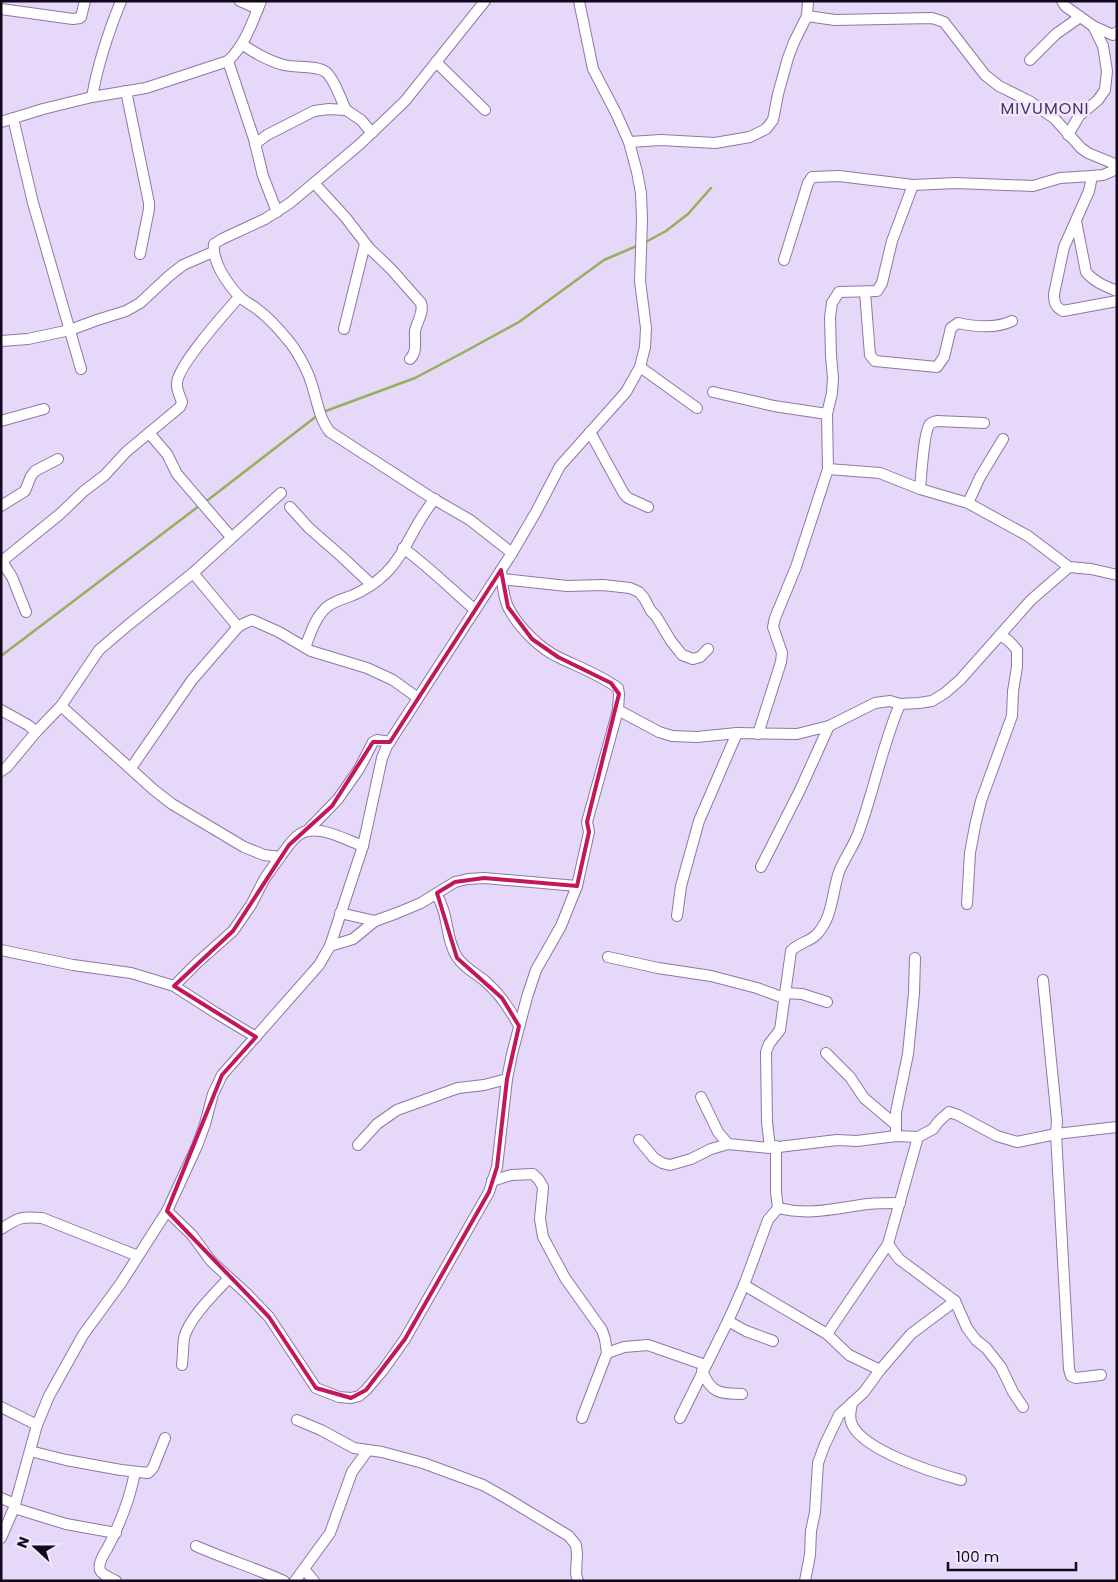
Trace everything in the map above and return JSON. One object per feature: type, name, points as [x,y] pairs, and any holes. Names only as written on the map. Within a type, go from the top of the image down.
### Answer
[{"type":"street","points":[[4,6],[49,17],[74,19],[81,17],[85,1]]},
{"type":"street","points":[[92,97],[104,43],[121,1]]},
{"type":"street","points":[[1,122],[92,97],[146,88],[228,61],[237,53],[242,44],[259,5],[240,1]]},
{"type":"street","points":[[485,1],[405,101],[372,134],[277,212],[222,239],[214,244],[213,252],[225,277],[239,297],[258,309],[289,341],[311,380],[324,425],[330,432],[470,520],[512,553]]},
{"type":"street","points":[[1,1538],[14,1506],[36,1424],[49,1396],[83,1335],[121,1283],[167,1212],[205,1124],[213,1094],[222,1075],[319,965],[330,946],[363,846],[382,758],[390,742],[475,610],[502,574],[560,466],[626,392],[640,367],[645,348],[646,328],[640,280],[641,193],[629,142],[593,69],[579,1]]},
{"type":"street","points":[[629,142],[661,140],[715,143],[750,137],[766,129],[773,120],[788,58],[807,16],[808,1]]},
{"type":"street","points":[[1062,1],[1065,6],[1093,26],[1113,35],[1117,32]]},
{"type":"street","points":[[807,16],[835,20],[932,18],[944,22],[985,75],[1054,118],[1068,135],[1088,153],[1117,165]]},
{"type":"street","points":[[1030,60],[1056,34],[1080,17]]},
{"type":"street","points":[[1068,135],[1079,116],[1098,100],[1106,90],[1107,70],[1103,46],[1093,26]]},
{"type":"street","points":[[242,44],[263,59],[284,65],[317,68],[326,73],[336,87],[346,110]]},
{"type":"street","points":[[228,61],[255,144],[263,176],[277,212]]},
{"type":"street","points":[[436,62],[484,110]]},
{"type":"street","points":[[126,91],[149,203],[140,254]]},
{"type":"street","points":[[255,144],[314,111],[330,109],[346,110],[361,120],[372,134]]},
{"type":"street","points":[[13,118],[33,202],[81,368]]},
{"type":"street","points":[[784,260],[806,188],[812,177],[839,176],[913,185],[956,183],[1033,186],[1060,178],[1092,176],[1117,169]]},
{"type":"street","points":[[1092,176],[1089,191],[1067,240],[1059,266],[1054,301],[1056,306],[1063,311],[1117,301]]},
{"type":"street","points":[[314,183],[346,218],[365,244],[391,269],[421,303],[422,313],[415,330],[415,349],[410,359]]},
{"type":"street","points":[[758,734],[781,662],[782,653],[773,627],[775,618],[796,567],[828,469],[828,414],[833,378],[830,327],[832,303],[839,292],[877,290],[882,283],[892,241],[913,185]]},
{"type":"street","points":[[1076,221],[1086,272],[1090,278],[1103,286],[1117,291]]},
{"type":"street","points":[[344,329],[365,244]]},
{"type":"street","points":[[1,341],[70,330],[126,311],[140,303],[183,265],[213,252]]},
{"type":"street","points":[[865,292],[870,355],[875,361],[937,367],[944,357],[951,328],[958,323],[969,326],[999,326],[1012,321]]},
{"type":"street","points":[[26,612],[12,577],[2,560],[60,514],[84,491],[105,475],[126,452],[180,407],[182,402],[176,386],[178,377],[184,366],[218,321],[239,297]]},
{"type":"street","points":[[640,367],[697,408]]},
{"type":"street","points":[[713,392],[774,406],[828,414]]},
{"type":"street","points":[[1,421],[44,409]]},
{"type":"street","points":[[920,489],[928,426],[937,420],[984,423]]},
{"type":"street","points":[[590,432],[624,494],[648,507]]},
{"type":"street","points":[[149,433],[167,454],[177,474],[231,537]]},
{"type":"street","points":[[968,503],[980,477],[1004,439]]},
{"type":"street","points":[[1,506],[25,491],[35,471],[58,459]]},
{"type":"street","points":[[828,469],[880,473],[920,489],[968,503],[1028,536],[1069,567],[1091,569],[1117,575]]},
{"type":"street","points":[[1,771],[7,767],[61,706],[99,650],[194,572],[280,493]]},
{"type":"street","points":[[305,647],[317,619],[328,605],[353,595],[388,571],[425,510],[435,499]]},
{"type":"street","points":[[290,508],[309,528],[371,584]]},
{"type":"street","points":[[403,548],[428,567],[475,610]]},
{"type":"street","points":[[618,710],[647,727],[672,736],[697,737],[738,733],[797,734],[829,726],[875,703],[890,701],[900,704],[932,701],[945,694],[960,680],[1032,600],[1069,567]]},
{"type":"street","points":[[194,572],[238,627]]},
{"type":"street","points":[[502,574],[568,586],[630,588],[639,592],[644,598],[671,642],[682,655],[693,660],[700,657],[708,649]]},
{"type":"street","points":[[167,1212],[192,1235],[211,1261],[269,1317],[316,1388],[338,1397],[351,1398],[358,1396],[383,1370],[405,1339],[489,1192],[497,1167],[507,1080],[519,1026],[536,970],[561,926],[577,886],[589,832],[586,822],[618,710],[620,694],[618,688],[581,667],[558,657],[532,639],[508,607],[502,574]]},
{"type":"street","points":[[131,768],[192,680],[238,627],[252,620],[279,632],[322,656],[367,668],[393,680],[418,698]]},
{"type":"street","points":[[967,904],[970,853],[974,826],[981,801],[1012,716],[1017,650],[1009,640],[1000,635]]},
{"type":"street","points":[[680,1418],[744,1285],[768,1220],[778,1208],[773,1147],[767,1122],[766,1052],[768,1044],[780,1030],[791,952],[796,945],[818,934],[828,916],[839,872],[857,836],[886,739],[900,704]]},
{"type":"street","points":[[61,706],[172,804],[244,847],[280,857]]},
{"type":"street","points":[[1,710],[28,725],[36,732]]},
{"type":"street","points":[[762,867],[829,726]]},
{"type":"street","points":[[677,916],[681,886],[699,821],[738,733]]},
{"type":"street","points":[[174,986],[233,931],[280,857],[300,834],[309,829],[338,800],[359,769],[373,742],[377,740],[390,742]]},
{"type":"street","points":[[309,829],[320,830],[363,846]]},
{"type":"street","points":[[330,946],[353,939],[375,921],[397,913],[436,894],[455,882],[484,878],[577,886]]},
{"type":"street","points":[[436,894],[444,908],[451,946],[457,958],[502,998],[519,1026]]},
{"type":"street","points":[[340,913],[375,921]]},
{"type":"street","points":[[1,950],[73,965],[131,974],[174,986],[256,1037]]},
{"type":"street","points":[[608,957],[658,968],[711,976],[784,995],[802,994],[827,1002]]},
{"type":"street","points":[[896,1136],[896,1112],[911,1027],[915,958]]},
{"type":"street","points":[[1043,980],[1057,1121],[1056,1134],[1069,1369],[1071,1376],[1076,1378],[1101,1375]]},
{"type":"street","points":[[826,1053],[850,1077],[864,1098],[896,1125]]},
{"type":"street","points":[[358,1145],[377,1124],[397,1110],[458,1088],[507,1080]]},
{"type":"street","points":[[701,1097],[718,1132],[728,1144]]},
{"type":"street","points":[[639,1140],[654,1158],[670,1165],[691,1159],[711,1149],[728,1144],[773,1147],[837,1140],[858,1141],[896,1136],[918,1137],[933,1129],[949,1112],[997,1136],[1017,1142],[1056,1134],[1117,1127]]},
{"type":"street","points":[[827,1334],[888,1244],[918,1137]]},
{"type":"street","points":[[492,1181],[510,1175],[533,1174],[539,1180],[543,1187],[540,1219],[543,1236],[565,1278],[602,1330],[606,1340],[607,1353],[582,1418]]},
{"type":"street","points":[[778,1208],[796,1212],[836,1210],[868,1204],[900,1203]]},
{"type":"street","points":[[1,1229],[20,1218],[42,1218],[138,1256]]},
{"type":"street","points":[[888,1244],[898,1259],[955,1301],[967,1328],[1001,1367],[1013,1392],[1023,1407]]},
{"type":"street","points":[[182,1366],[184,1337],[188,1328],[229,1278]]},
{"type":"street","points":[[744,1285],[827,1334],[850,1355],[880,1370]]},
{"type":"street","points":[[805,1581],[815,1512],[818,1463],[839,1415],[864,1392],[911,1334],[955,1301]]},
{"type":"street","points":[[728,1321],[746,1331],[773,1341]]},
{"type":"street","points":[[607,1353],[624,1347],[648,1345],[704,1368]]},
{"type":"street","points":[[704,1368],[706,1381],[718,1392],[742,1394]]},
{"type":"street","points":[[852,1403],[850,1413],[852,1423],[859,1434],[873,1445],[912,1464],[961,1480]]},
{"type":"street","points":[[1,1407],[36,1424]]},
{"type":"street","points":[[297,1420],[321,1430],[354,1448],[382,1452],[423,1463],[483,1485],[569,1536],[576,1544],[576,1574],[578,1581]]},
{"type":"street","points":[[30,1451],[66,1460],[148,1473],[154,1468],[165,1438]]},
{"type":"street","points":[[295,1581],[330,1533],[338,1514],[347,1482],[368,1450]]},
{"type":"street","points":[[116,1581],[103,1574],[100,1569],[100,1563],[116,1533],[132,1487],[135,1472]]},
{"type":"street","points":[[1,1498],[14,1506],[66,1524],[116,1533]]},
{"type":"street","points":[[196,1546],[284,1581]]},
{"type":"street","points":[[304,1569],[314,1581]]},
{"type":"highlighted area","points":[[501,570],[508,607],[532,639],[558,657],[611,683],[619,694],[587,822],[589,832],[577,886],[484,878],[455,882],[437,893],[457,958],[502,998],[519,1026],[507,1079],[497,1167],[489,1192],[405,1339],[366,1390],[351,1398],[316,1388],[269,1317],[167,1211],[222,1075],[256,1037],[174,986],[233,931],[289,845],[332,806],[373,742],[390,742]]},
{"type":"waterway","points":[[644,243],[666,231],[688,214],[711,188]]},
{"type":"waterway","points":[[323,412],[415,378],[519,322],[604,260],[639,245]]},
{"type":"waterway","points":[[204,503],[318,415]]},
{"type":"waterway","points":[[1,656],[199,506]]},
{"type":"district","name":"MIVUMONI","points":[[1045,108]]}]
